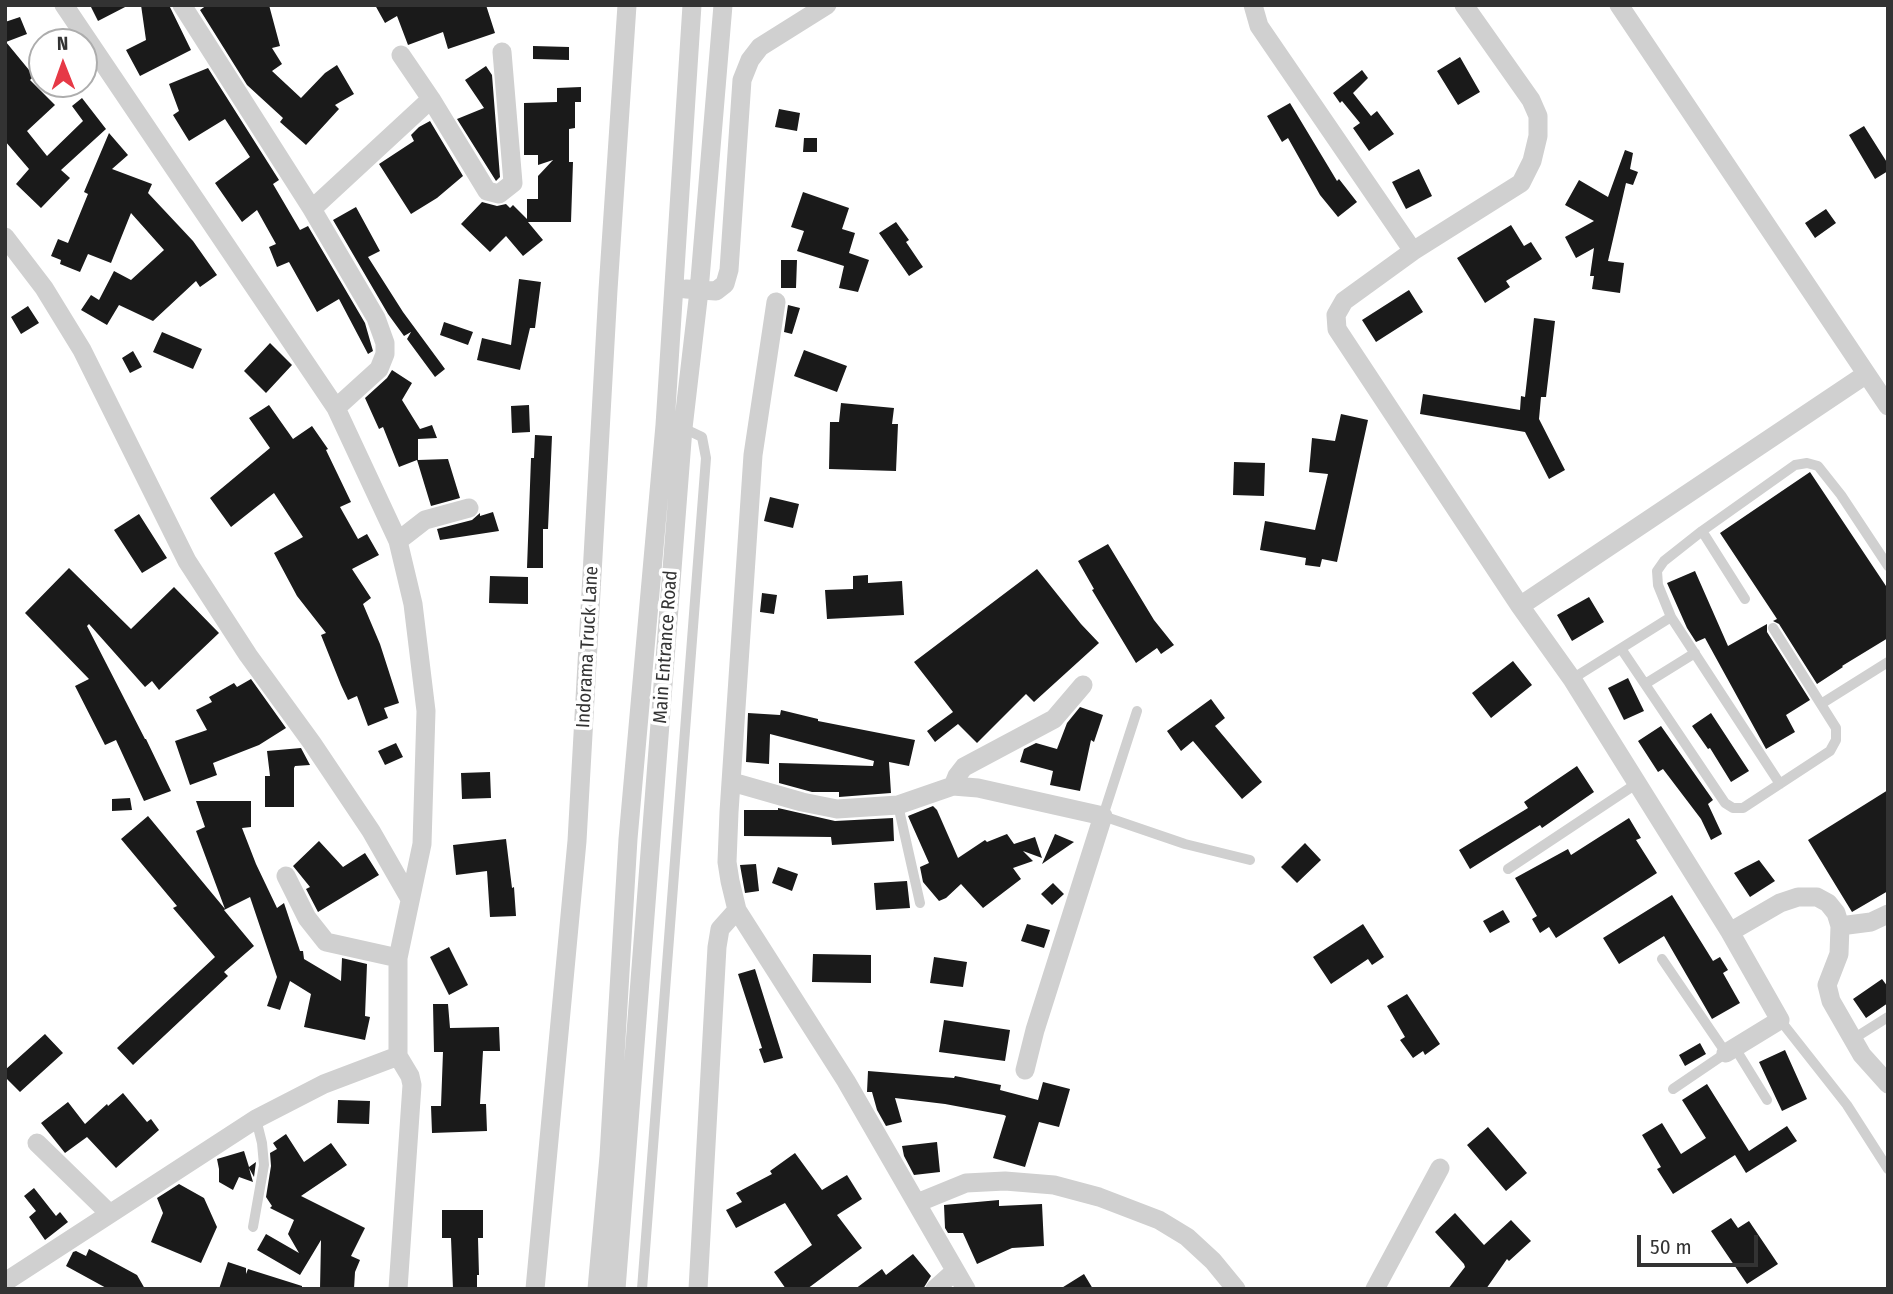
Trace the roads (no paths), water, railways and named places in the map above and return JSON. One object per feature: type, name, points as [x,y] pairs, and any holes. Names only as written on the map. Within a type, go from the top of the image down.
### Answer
[{"type":"street","points":[[64,5],[336,408],[398,541],[413,604],[426,711],[422,844],[398,958],[398,1056],[410,1076],[411,1085],[398,1289]]},
{"type":"street","points":[[182,5],[312,209],[376,318],[385,343],[385,354],[379,369],[336,408]]},
{"type":"street","name":"Indorama Truck Lane","points":[[536,1289],[577,841],[627,5]]},
{"type":"street","points":[[597,1289],[609,1156],[628,839],[674,427],[674,288],[692,5]]},
{"type":"street","name":"Main Entrance Road","points":[[616,1289],[674,427],[699,291],[723,5]]},
{"type":"street","points":[[674,288],[716,291],[725,284],[729,270],[742,80],[750,60],[761,47],[827,5]]},
{"type":"street","points":[[1253,5],[1259,26],[1413,251]]},
{"type":"street","points":[[1464,5],[1531,100],[1538,116],[1538,136],[1532,161],[1521,183],[1413,251],[1345,301],[1336,315],[1338,329],[1520,606],[1572,680],[1730,932],[1780,1020],[1730,1051]]},
{"type":"street","points":[[1619,5],[1888,406]]},
{"type":"street","points":[[401,55],[488,191],[499,194],[513,183],[502,52]]},
{"type":"street","points":[[312,209],[431,99]]},
{"type":"street","points":[[5,237],[44,288],[82,350],[187,561],[248,655],[371,831],[410,899]]},
{"type":"street","points":[[776,302],[753,456],[727,862],[737,910],[846,1081],[966,1289]]},
{"type":"street","points":[[1520,606],[1865,375]]},
{"type":"street","points":[[398,541],[425,520],[469,508]]},
{"type":"street","points":[[953,786],[964,767],[1054,719],[1083,685]]},
{"type":"street","points":[[732,782],[837,809],[898,805],[953,786],[978,788],[1103,816],[1035,1030],[1026,1070]]},
{"type":"street","points":[[286,876],[307,918],[326,942],[398,958]]},
{"type":"street","points":[[1730,932],[1780,903],[1798,897],[1816,897],[1828,902],[1836,913],[1840,926],[1839,954],[1827,985],[1831,1001],[1863,1055],[1888,1084]]},
{"type":"street","points":[[702,1286],[717,947],[720,929],[737,910]]},
{"type":"street","points":[[1840,926],[1871,922],[1888,914]]},
{"type":"street","points":[[5,1282],[256,1119],[324,1084],[398,1056]]},
{"type":"street","points":[[37,1143],[109,1213]]},
{"type":"street","points":[[1375,1289],[1440,1168]]},
{"type":"street","points":[[917,1203],[966,1183],[1005,1181],[1054,1185],[1099,1197],[1159,1220],[1187,1237],[1213,1261],[1236,1289]]},
{"type":"street","points":[[934,1289],[955,1271]]},
{"type":"lane","points":[[642,1289],[706,458],[702,437],[674,427]]},
{"type":"lane","points":[[1780,784],[1671,617],[1658,585],[1657,571],[1664,561],[1702,531],[1795,465],[1807,463],[1818,466],[1841,495],[1888,566]]},
{"type":"lane","points":[[1702,531],[1745,598]]},
{"type":"lane","points":[[1572,680],[1671,617]]},
{"type":"lane","points":[[1622,650],[1725,803],[1732,808],[1743,808],[1830,751],[1836,740],[1836,728],[1773,628]]},
{"type":"lane","points":[[1645,684],[1695,653]]},
{"type":"lane","points":[[1821,704],[1888,662]]},
{"type":"lane","points":[[1137,711],[1103,816],[1185,844],[1250,860]]},
{"type":"lane","points":[[1508,869],[1636,783]]},
{"type":"lane","points":[[898,805],[920,903]]},
{"type":"lane","points":[[1662,959],[1767,1100]]},
{"type":"lane","points":[[1853,1039],[1888,1017]]},
{"type":"lane","points":[[1780,1020],[1847,1105],[1888,1169]]},
{"type":"lane","points":[[1673,1089],[1730,1051]]},
{"type":"lane","points":[[253,1227],[264,1165],[256,1119]]}]
